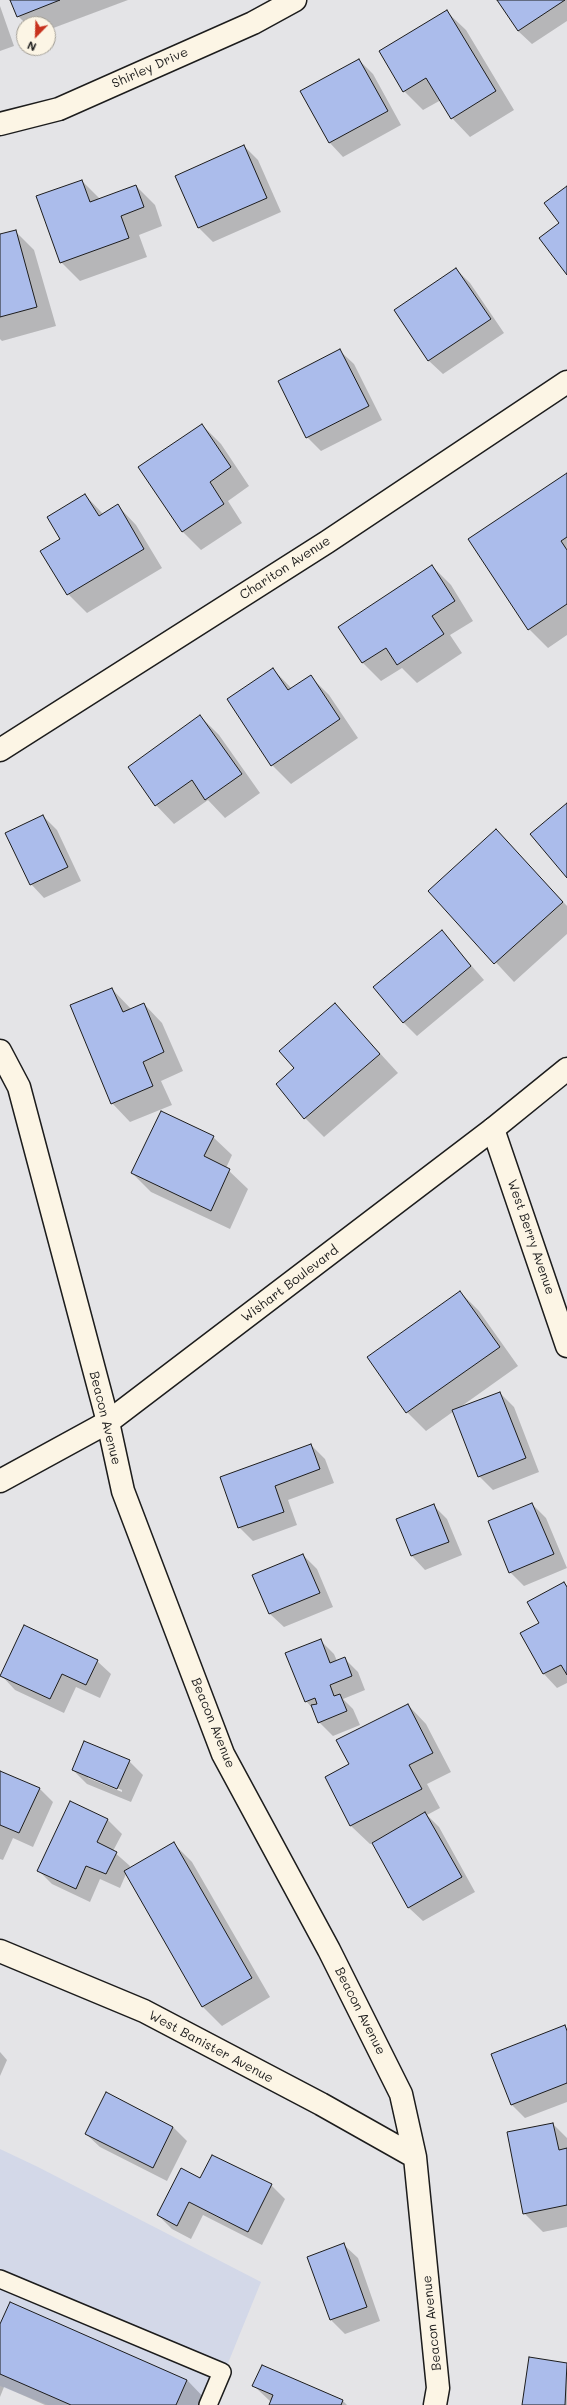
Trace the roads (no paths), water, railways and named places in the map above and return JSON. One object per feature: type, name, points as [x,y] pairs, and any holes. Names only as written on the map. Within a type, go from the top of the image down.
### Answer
[{"type":"street","name":"Shirley Drive","points":[[0,124],[59,109],[253,23],[295,0]]},
{"type":"street","name":"Chariton Avenue","points":[[0,750],[327,542],[567,382]]},
{"type":"street","name":"Beacon Avenue","points":[[0,1050],[19,1087],[108,1422],[123,1491],[223,1754],[329,1950],[401,2094],[415,2157],[438,2388],[434,2405]]},
{"type":"street","name":"Wishart Boulevard","points":[[0,1481],[108,1422],[494,1129],[567,1069]]},
{"type":"street","name":"West Berry Avenue","points":[[494,1129],[567,1346]]},
{"type":"street","name":"West Banister Avenue","points":[[0,1951],[144,2011],[321,2104],[415,2157]]},
{"type":"lane","points":[[0,2280],[222,2372],[208,2405]]}]
